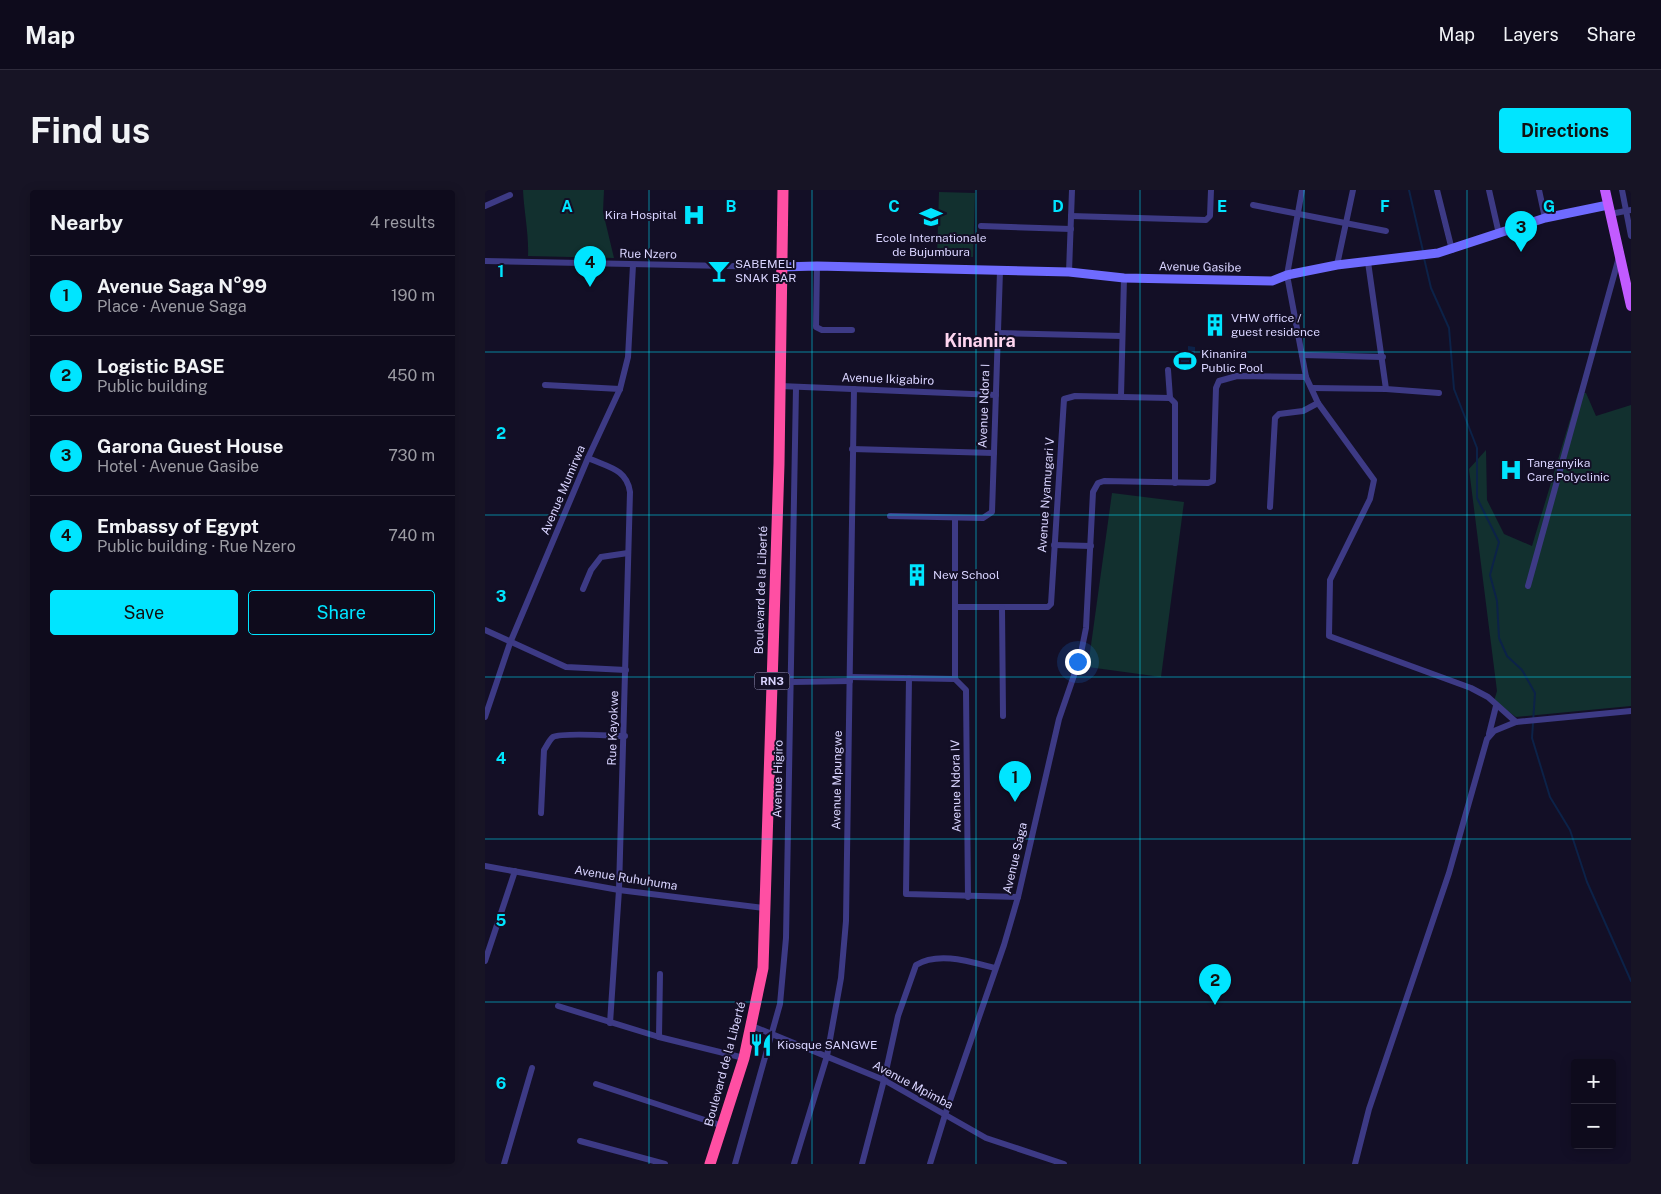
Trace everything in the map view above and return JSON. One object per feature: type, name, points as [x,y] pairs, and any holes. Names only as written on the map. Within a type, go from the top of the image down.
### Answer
[{"type":"highway","name":"Boulevard de la Liberté","points":[[710,1164],[752,1026],[763,968],[780,386],[783,190]]},
{"type":"main road","points":[[1605,190],[1619,256],[1628,279],[1631,306]]},
{"type":"street","points":[[1069,272],[1072,190]]},
{"type":"street","points":[[1071,216],[1206,220],[1210,216],[1211,190]]},
{"type":"street","points":[[1302,190],[1287,275],[1306,377],[1318,403],[1374,480],[1370,499],[1330,580],[1329,636],[1471,688],[1488,697],[1516,722]]},
{"type":"street","points":[[1337,265],[1353,190]]},
{"type":"street","points":[[1437,190],[1452,250]]},
{"type":"street","points":[[1489,190],[1499,234]]},
{"type":"street","points":[[1539,190],[1545,218]]},
{"type":"street","points":[[1622,190],[1629,210],[1631,236]]},
{"type":"street","points":[[485,206],[510,195]]},
{"type":"street","points":[[1253,204],[1385,231]]},
{"type":"street","name":"Avenue Gasibe","points":[[781,267],[817,266],[1069,272],[1124,278],[1263,282],[1337,265],[1424,256],[1452,250],[1545,218],[1609,210]]},
{"type":"street","points":[[1609,210],[1629,210]]},
{"type":"street","points":[[981,226],[1071,229]]},
{"type":"street","points":[[1528,586],[1619,256]]},
{"type":"street","name":"Rue Nzero","points":[[485,261],[781,267]]},
{"type":"street","points":[[1368,262],[1383,357],[1386,389]]},
{"type":"street","name":"Avenue Mumirwa","points":[[485,718],[510,643],[588,458],[620,389],[627,357],[633,265]]},
{"type":"street","points":[[817,266],[816,327],[822,330],[852,330]]},
{"type":"street","name":"Avenue Ndora I","points":[[955,518],[983,518],[992,512],[1000,271]]},
{"type":"street","points":[[1121,396],[1124,278]]},
{"type":"street","points":[[998,333],[1122,336]]},
{"type":"street","points":[[1302,355],[1383,357]]},
{"type":"street","points":[[1169,370],[1169,398],[1175,403],[1177,482],[1213,481],[1216,388],[1219,381],[1237,376],[1306,377]]},
{"type":"street","points":[[545,385],[620,389]]},
{"type":"street","name":"Avenue Ikigabiro","points":[[780,386],[996,395]]},
{"type":"street","name":"Avenue Higiro","points":[[735,1164],[780,1004],[786,938],[796,388]]},
{"type":"street","points":[[1312,388],[1386,389],[1439,393]]},
{"type":"street","name":"Avenue Mpungwe","points":[[794,1164],[827,1056],[841,978],[846,921],[854,389]]},
{"type":"street","name":"Avenue Nyamugari V","points":[[956,607],[1048,607],[1051,604],[1064,399],[1075,396],[1169,398]]},
{"type":"street","points":[[1270,507],[1275,418],[1279,414],[1303,411],[1318,403]]},
{"type":"street","points":[[852,448],[994,453]]},
{"type":"street","name":"Rue Kayokwe","points":[[588,458],[627,478],[630,492],[625,736],[619,890],[610,1023]]},
{"type":"street","name":"Avenue Saga","points":[[930,1164],[1018,897],[1059,719],[1081,658],[1086,628],[1093,492],[1098,483],[1104,481],[1177,482]]},
{"type":"street","points":[[791,682],[850,679],[955,679],[955,518],[890,516]]},
{"type":"street","points":[[1054,545],[1091,546]]},
{"type":"street","points":[[583,589],[591,570],[601,557],[628,553]]},
{"type":"street","points":[[1002,608],[1003,716]]},
{"type":"street","points":[[485,630],[566,668],[626,670]]},
{"type":"street","points":[[909,678],[906,894],[1018,897]]},
{"type":"street","name":"Avenue Ndora IV","points":[[955,679],[966,690],[968,897]]},
{"type":"street","points":[[1355,1164],[1369,1109],[1449,873],[1481,753],[1489,734],[1496,706]]},
{"type":"street","points":[[1489,734],[1516,722],[1631,711]]},
{"type":"street","points":[[541,813],[544,750],[549,741],[554,737],[569,735],[625,736]]},
{"type":"street","name":"Avenue Ruhuhuma","points":[[485,866],[619,890],[764,908]]},
{"type":"street","points":[[485,960],[515,871]]},
{"type":"street","points":[[862,1164],[884,1080],[898,1016],[916,965],[926,961],[951,958],[995,968]]},
{"type":"street","points":[[659,1037],[660,974]]},
{"type":"street","points":[[558,1006],[659,1037],[743,1058]]},
{"type":"street","name":"Avenue Mpimba","points":[[752,1026],[884,1080],[986,1138],[1064,1164]]},
{"type":"street","points":[[504,1164],[532,1068]]},
{"type":"street","points":[[596,1084],[723,1126]]},
{"type":"street","points":[[580,1141],[665,1164]]},
{"type":"green space","points":[[523,190],[604,190],[603,212],[614,258],[528,256]]},
{"type":"green space","points":[[939,192],[975,193],[973,257],[937,256]]},
{"type":"green space","points":[[1578,393],[1586,393],[1596,416],[1631,405],[1631,706],[1516,717],[1494,701],[1497,691],[1469,469],[1486,450],[1487,500],[1504,534],[1532,546]]},
{"type":"green space","points":[[1112,493],[1184,502],[1161,677],[1088,667]]},
{"type":"water","name":"Kinanira Public Pool","points":[[1188,346],[1195,347],[1195,366],[1174,366],[1174,355],[1188,355]]},
{"type":"waterway","points":[[1409,190],[1423,251]]},
{"type":"waterway","points":[[1424,258],[1431,288],[1449,328],[1454,389],[1477,448],[1477,498],[1499,542],[1490,575],[1497,601],[1499,638],[1507,656],[1522,670],[1535,693],[1532,738],[1550,797],[1570,830],[1587,882],[1631,981]]},
{"type":"place","name":"Kira Hospital","points":[[694,215]]},
{"type":"place","name":"Ecole Internationale de Bujumbura","points":[[931,217]]},
{"type":"place","name":"Garona Guest House","points":[[1521,252]]},
{"type":"place","name":"SABEMELI SNAK BAR","points":[[719,271]]},
{"type":"place","name":"Embassy of Egypt","points":[[590,287]]},
{"type":"place","name":"VHW office / guest residence","points":[[1215,325]]},
{"type":"place","name":"Kinanira Public Pool","points":[[1185,361]]},
{"type":"place","name":"Tanganyika Care Polyclinic","points":[[1511,470]]},
{"type":"place","name":"New School","points":[[917,575]]},
{"type":"place","name":"Avenue Saga N°99","points":[[1015,802]]},
{"type":"place","name":"Logistic BASE","points":[[1215,1005]]},
{"type":"place","name":"Kiosque SANGWE","points":[[761,1045]]},
{"type":"district","name":"Kinanira","points":[[980,341]]}]
